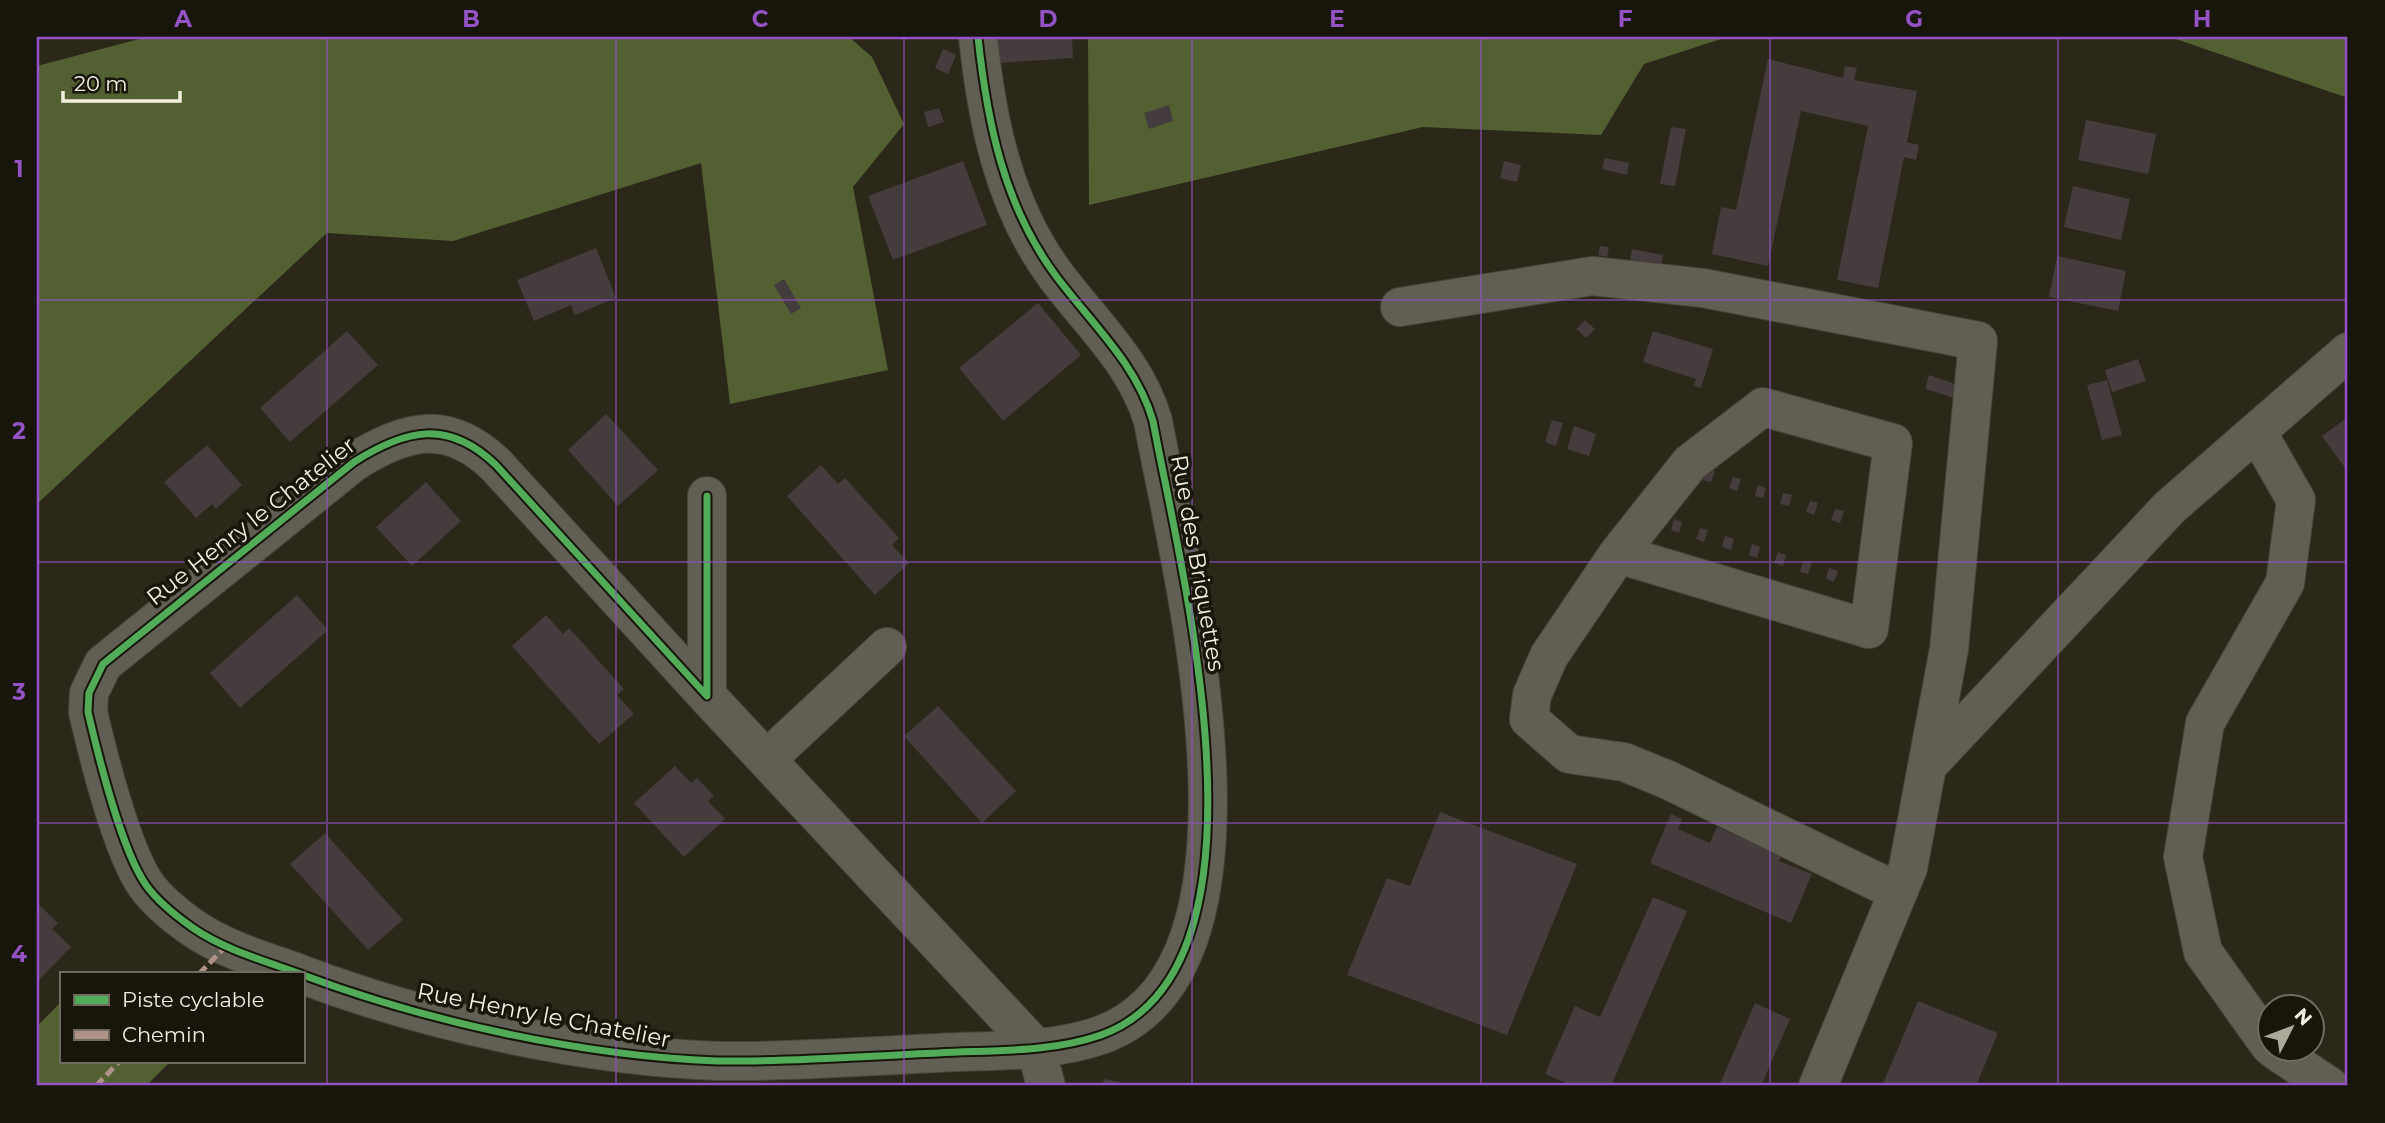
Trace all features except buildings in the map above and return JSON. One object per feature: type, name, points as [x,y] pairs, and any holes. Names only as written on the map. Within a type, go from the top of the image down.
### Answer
[{"type":"street","name":"Rue des Briquettes","points":[[978,37],[990,128],[1010,191],[1025,225],[1057,276],[1125,360],[1146,398],[1153,421],[1207,732],[1209,786],[1201,890],[1193,931],[1175,970],[1149,1006],[1119,1026],[1100,1035],[1036,1048]]},
{"type":"street","points":[[1401,307],[1591,276],[1703,288],[1978,341],[1948,649],[1908,868],[1818,1086]]},
{"type":"street","points":[[1927,766],[2170,507],[2348,352]]},
{"type":"street","points":[[1618,554],[1869,629],[1893,443],[1763,407],[1690,463],[1618,554],[1549,656],[1532,695],[1530,719],[1569,754],[1624,762],[1898,892]]},
{"type":"street","points":[[2256,1026],[2203,952],[2183,857],[2205,723],[2285,583],[2296,500],[2257,432]]},
{"type":"street","name":"Rue Henry le Chatelier","points":[[297,972],[226,946],[195,929],[159,900],[145,884],[127,846],[92,730],[88,712],[89,693],[103,664],[117,650],[354,462],[382,445],[409,436],[444,434],[470,443],[496,465],[1036,1048]]},
{"type":"street","points":[[707,496],[708,696]]},
{"type":"street","points":[[767,759],[887,647]]},
{"type":"street","name":"Rue Henry le Chatelier","points":[[304,975],[402,1008],[493,1029],[592,1048],[680,1059],[769,1060],[1036,1048]]},
{"type":"street","points":[[1036,1048],[1045,1086]]},
{"type":"street","points":[[2297,1064],[2329,1086]]},
{"type":"green space","points":[[147,37],[849,37],[872,57],[904,124],[853,187],[888,370],[730,404],[701,163],[453,241],[327,233],[37,504],[37,66]]},
{"type":"green space","points":[[1088,37],[1727,37],[1644,64],[1601,135],[1423,127],[1089,205]]},
{"type":"green space","points":[[2170,37],[2348,37],[2348,98]]},
{"type":"green space","points":[[60,1003],[60,1064],[168,1064],[146,1086],[37,1086],[37,1026]]},
{"type":"marked path","points":[[201,972],[226,946]]},
{"type":"marked path","points":[[96,1086],[117,1064]]},
{"type":"cycle path","points":[[304,975],[402,1008],[507,1034],[613,1052],[717,1061],[800,1060],[1041,1048],[1101,1035],[1158,995],[1191,931],[1206,849],[1206,756],[1197,660],[1182,568],[1153,421],[1145,400],[1124,362],[1056,276],[1023,221],[1011,192],[993,132],[978,37]]},
{"type":"cycle path","points":[[296,972],[205,936],[168,908],[146,885],[128,850],[120,827],[88,712],[89,693],[103,664],[354,462],[391,442],[426,434],[461,440],[496,465],[707,696],[707,496]]}]
